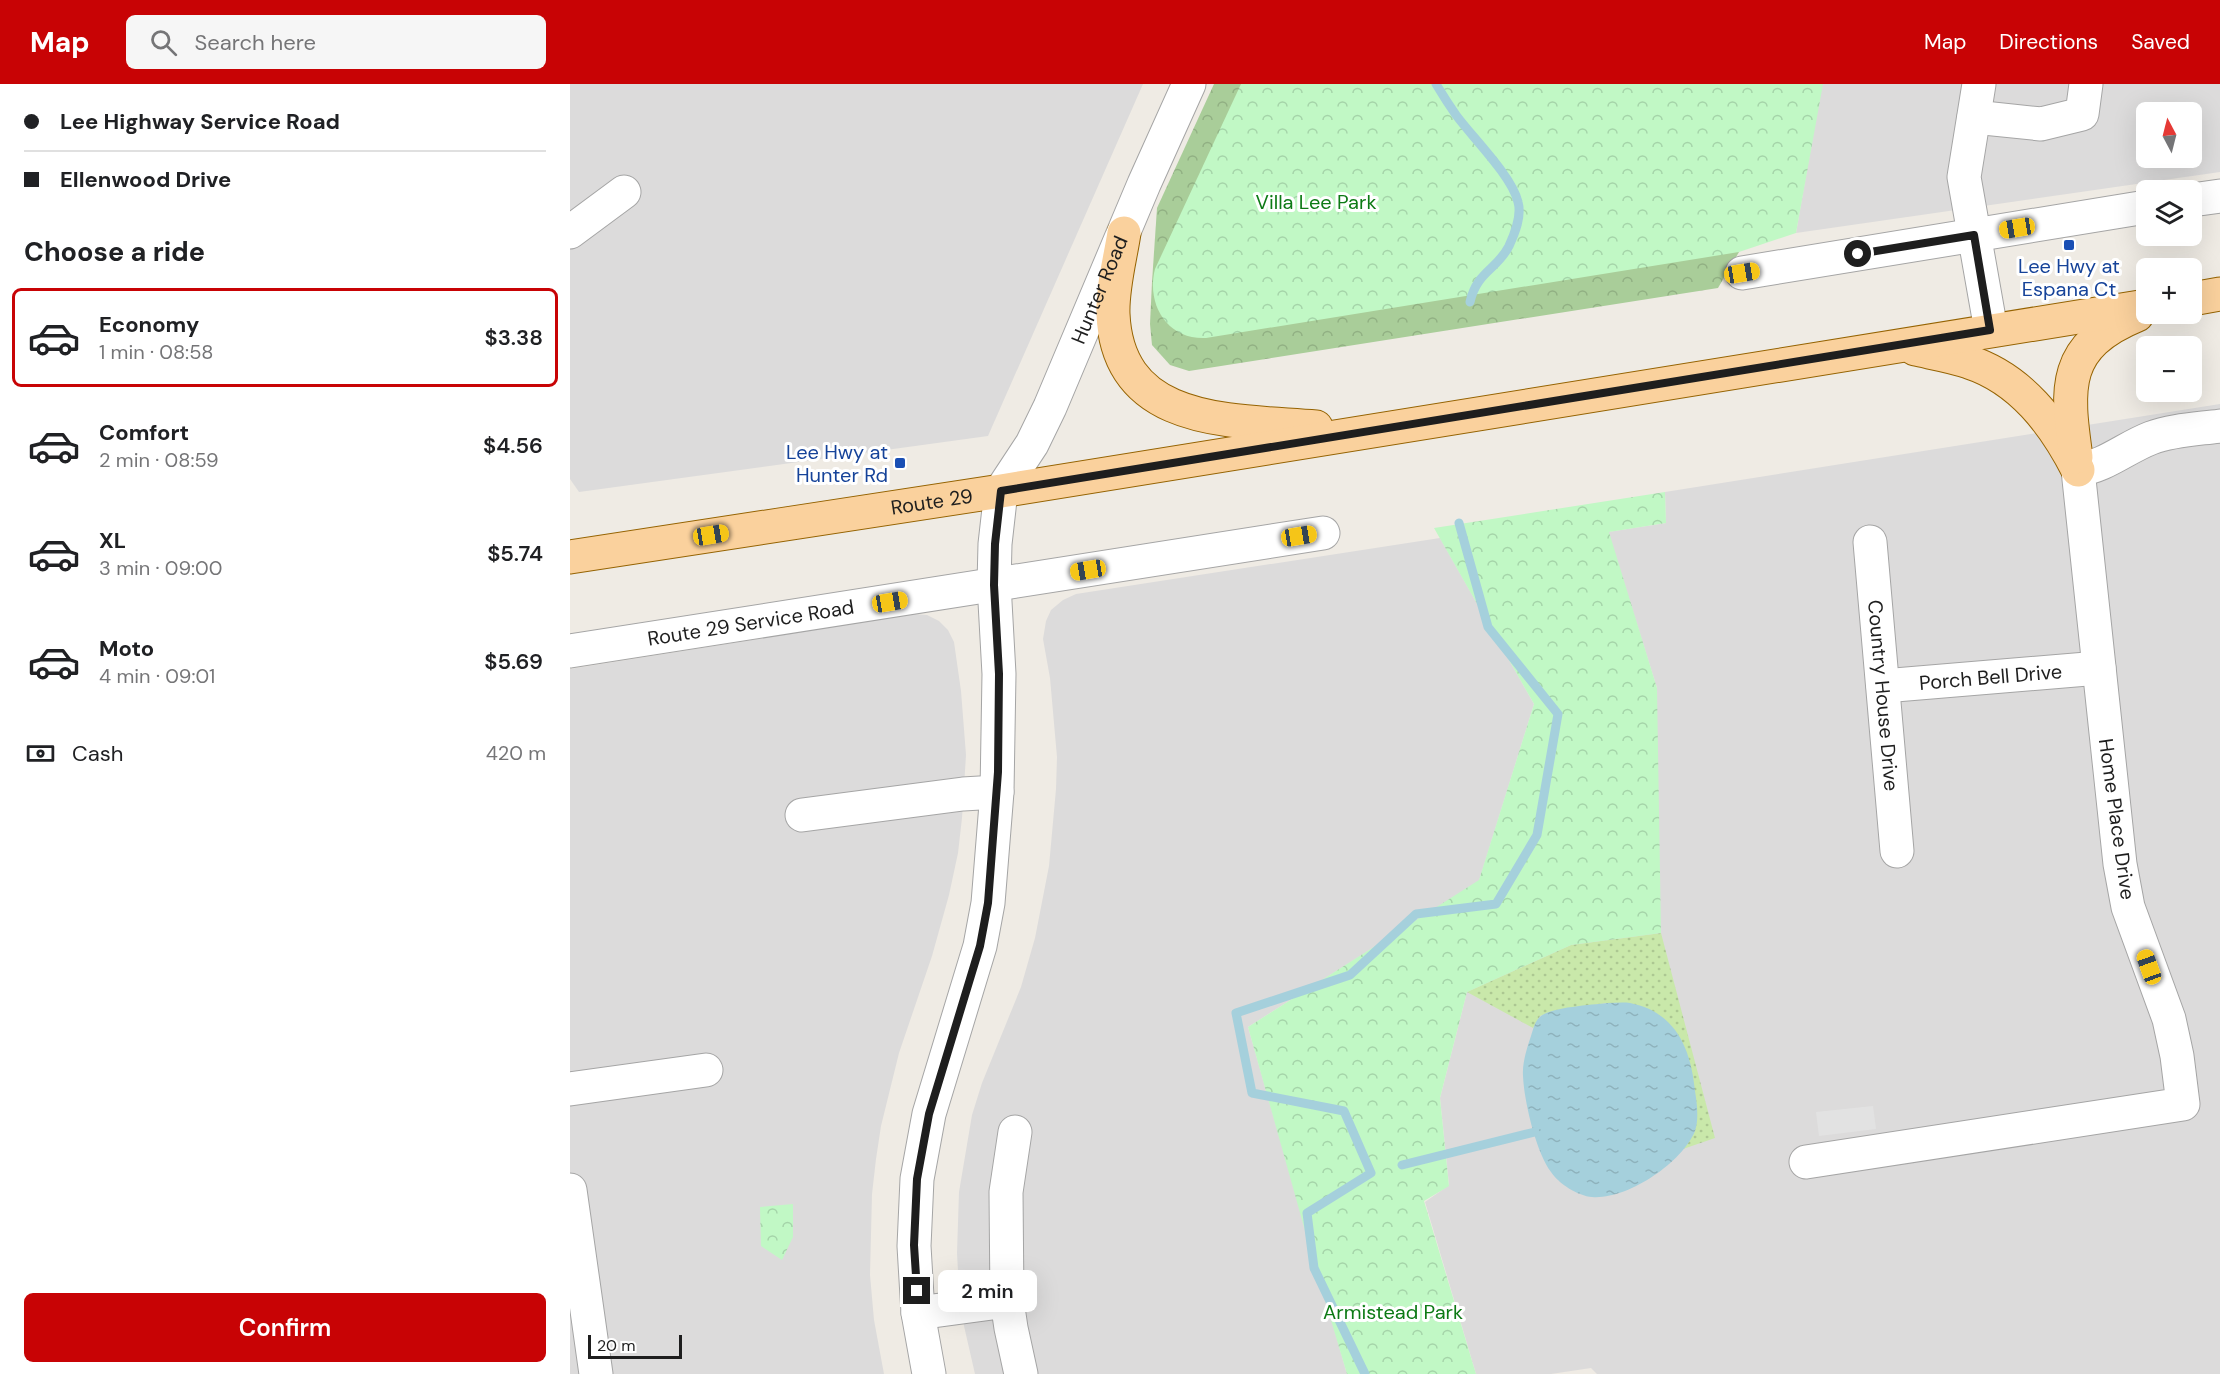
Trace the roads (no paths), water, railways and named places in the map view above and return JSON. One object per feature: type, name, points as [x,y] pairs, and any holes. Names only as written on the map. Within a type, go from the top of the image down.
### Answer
[{"type":"main road","points":[[1124,232],[1113,313],[1115,334],[1122,356],[1132,374],[1155,397],[1173,408],[1222,420],[1368,431]]},
{"type":"main road","points":[[2202,297],[2220,294]]},
{"type":"main road","name":"Route 29","points":[[570,558],[1001,491],[2136,308]]},
{"type":"main road","points":[[2078,470],[2069,398],[2077,364],[2089,346],[2105,332],[2136,317]]},
{"type":"main road","points":[[1899,345],[1968,361],[2006,378],[2047,418],[2064,443],[2078,470]]},
{"type":"street","name":"Hunter Road","points":[[1001,491],[1032,444],[1050,407],[1189,84]]},
{"type":"street","points":[[1979,84],[1964,177],[1990,330]]},
{"type":"street","points":[[1974,117],[2041,124],[2082,114],[2086,84]]},
{"type":"street","points":[[570,232],[624,192]]},
{"type":"street","points":[[2202,199],[2220,196]]},
{"type":"street","points":[[1742,273],[2136,209]]},
{"type":"street","points":[[2078,470],[2102,464],[2135,444],[2154,437],[2220,426]]},
{"type":"street","name":"Home Place Drive","points":[[1806,1162],[2183,1104],[2177,1056],[2169,1019],[2128,907],[2120,864],[2078,470]]},
{"type":"street","points":[[929,1374],[918,1313],[914,1245],[917,1179],[929,1114],[980,946],[988,903],[997,792],[999,674],[994,585],[995,544],[1001,491]]},
{"type":"street","name":"Route 29 Service Road","points":[[570,651],[1323,532]]},
{"type":"street","name":"Country House Drive","points":[[1870,542],[1897,851]]},
{"type":"street","name":"Porch Bell Drive","points":[[1883,686],[2099,669]]},
{"type":"street","points":[[802,815],[963,794],[997,792]]},
{"type":"street","points":[[570,1089],[706,1070]]},
{"type":"street","points":[[1015,1132],[1006,1192],[1007,1301],[1021,1374]]},
{"type":"street","points":[[570,1190],[596,1374]]},
{"type":"street","points":[[918,1313],[1007,1301]]},
{"type":"water","points":[[1630,1003],[1646,1008],[1670,1024],[1685,1047],[1690,1061],[1697,1121],[1695,1131],[1688,1143],[1666,1167],[1637,1186],[1606,1196],[1592,1197],[1575,1192],[1564,1185],[1554,1176],[1540,1152],[1528,1112],[1523,1066],[1533,1028],[1541,1016],[1563,1008]]},
{"type":"waterway","points":[[1436,84],[1456,115],[1508,181],[1519,207],[1514,236],[1509,246],[1499,261],[1477,284],[1470,302]]},
{"type":"waterway","points":[[1365,1374],[1314,1268],[1307,1213],[1371,1173],[1344,1111],[1252,1093],[1236,1013],[1350,975],[1416,914],[1496,904],[1537,835],[1558,714],[1488,627],[1459,523]]},
{"type":"waterway","points":[[1402,1165],[1535,1132]]},
{"type":"place","name":"Lee Hwy at Espana Ct","points":[[2069,245]]},
{"type":"place","name":"Lee Hwy at Hunter Rd","points":[[900,463]]},
{"type":"park label","name":"Villa Lee Park","points":[[1316,202]]},
{"type":"park label","name":"Armistead Park","points":[[1393,1312]]}]
